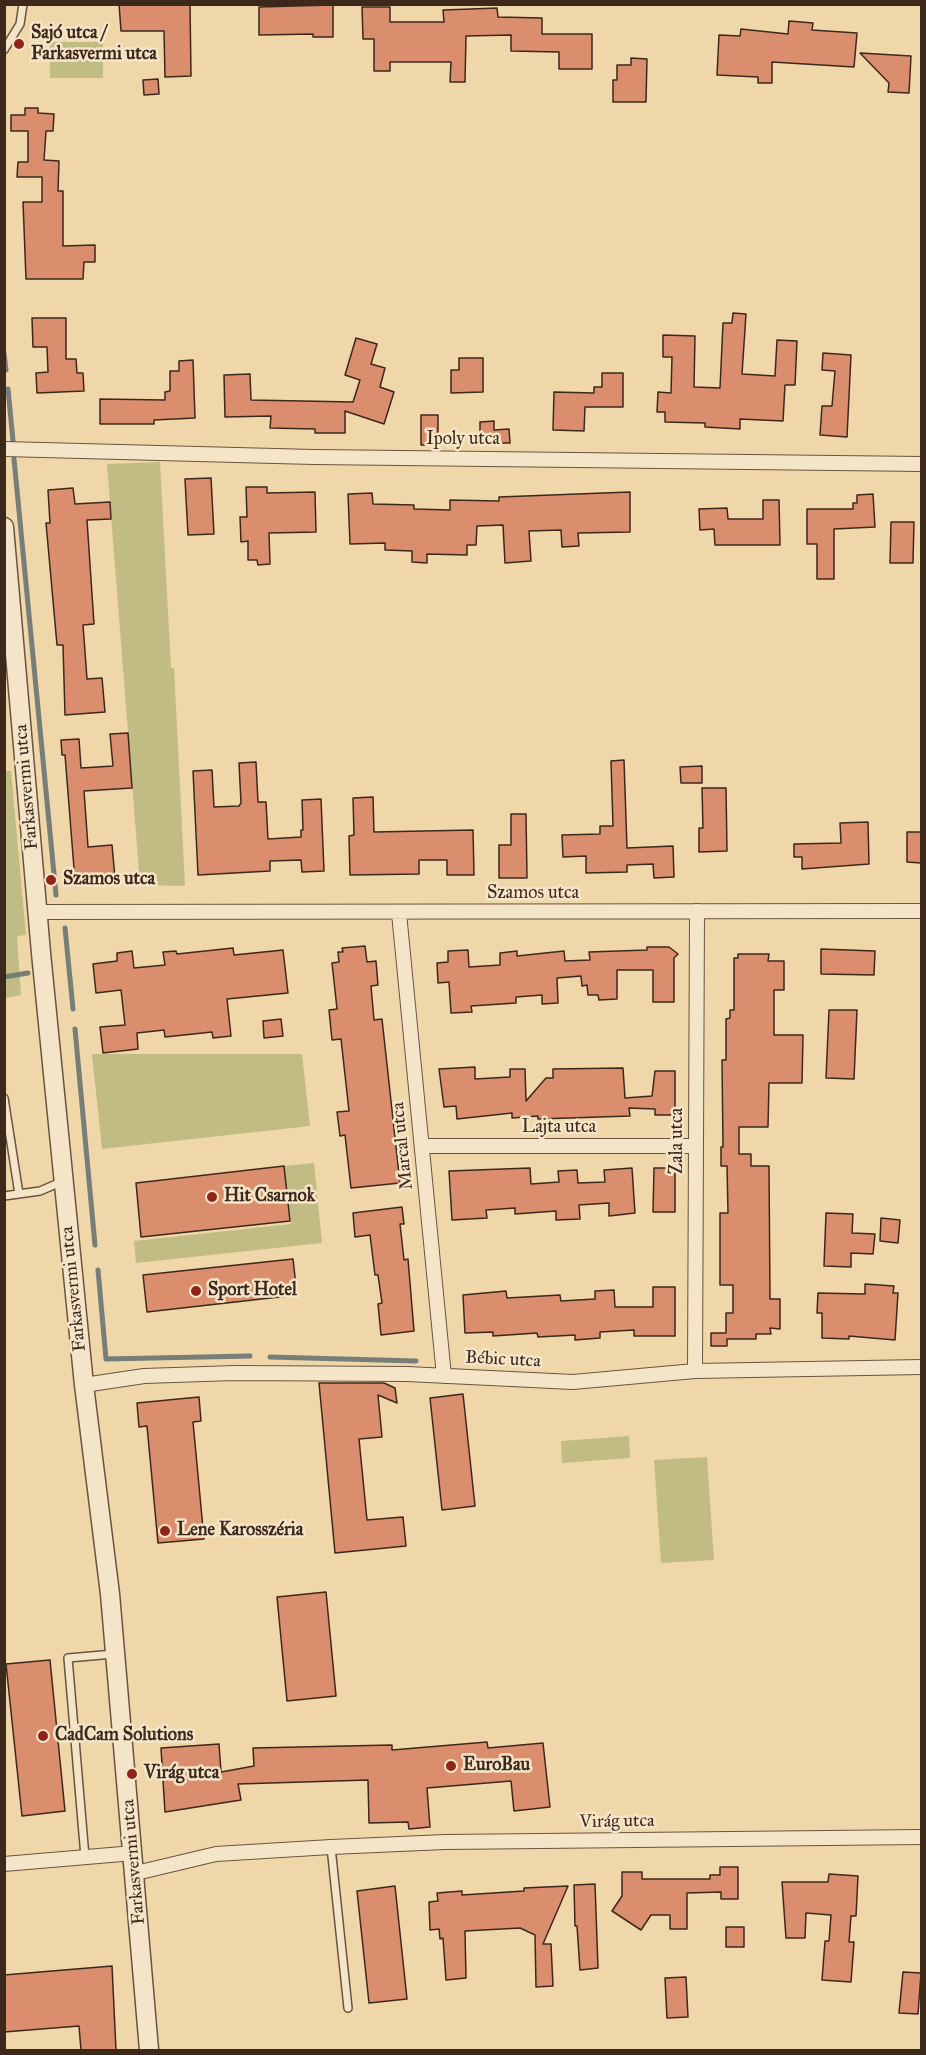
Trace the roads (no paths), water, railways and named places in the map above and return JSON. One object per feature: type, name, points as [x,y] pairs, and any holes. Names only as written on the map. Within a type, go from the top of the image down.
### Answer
[{"type":"street","name":"Ipoly utca","points":[[4,449],[336,457],[921,464]]},
{"type":"street","name":"Farkasvermi utca","points":[[4,527],[63,1181],[115,1654],[136,1873],[149,2050]]},
{"type":"street","name":"Zala utca","points":[[695,1371],[697,911]]},
{"type":"street","name":"Szamos utca","points":[[37,912],[921,911]]},
{"type":"street","name":"Marcal utca","points":[[399,913],[444,1376]]},
{"type":"street","name":"Lajta utca","points":[[422,1146],[696,1146]]},
{"type":"street","name":"Bébic utca","points":[[84,1385],[144,1376],[330,1372],[573,1382],[695,1371],[921,1367]]},
{"type":"street","name":"Virág utca","points":[[136,1873],[216,1854],[331,1847],[445,1842],[921,1836]]},
{"type":"street","points":[[4,1864],[134,1853]]},
{"type":"lane","points":[[4,50],[20,24],[23,4]]},
{"type":"lane","points":[[4,1098],[19,1194]]},
{"type":"lane","points":[[4,1196],[40,1191],[63,1181]]},
{"type":"lane","points":[[85,1857],[68,1658],[115,1654]]},
{"type":"lane","points":[[331,1847],[348,2008]]},
{"type":"waterway","points":[[4,353],[6,370]]},
{"type":"waterway","points":[[8,389],[13,441]]},
{"type":"waterway","points":[[14,459],[56,895]]},
{"type":"waterway","points":[[65,928],[73,1009]]},
{"type":"waterway","points":[[4,977],[28,973]]},
{"type":"waterway","points":[[75,1029],[95,1245]]},
{"type":"waterway","points":[[98,1270],[106,1359],[250,1356]]},
{"type":"waterway","points":[[270,1357],[416,1361]]},
{"type":"place","name":"Sajó utca / Farkasvermi utca","points":[[19,44]]},
{"type":"place","name":"Szamos utca","points":[[51,880]]},
{"type":"place","name":"Hit Csarnok","points":[[212,1197]]},
{"type":"place","name":"Sport Hotel","points":[[196,1291]]},
{"type":"place","name":"Lene Karosszéria","points":[[165,1531]]},
{"type":"place","name":"CadCam Solutions","points":[[43,1736]]},
{"type":"place","name":"EuroBau","points":[[451,1766]]},
{"type":"place","name":"Virág utca","points":[[132,1774]]}]
